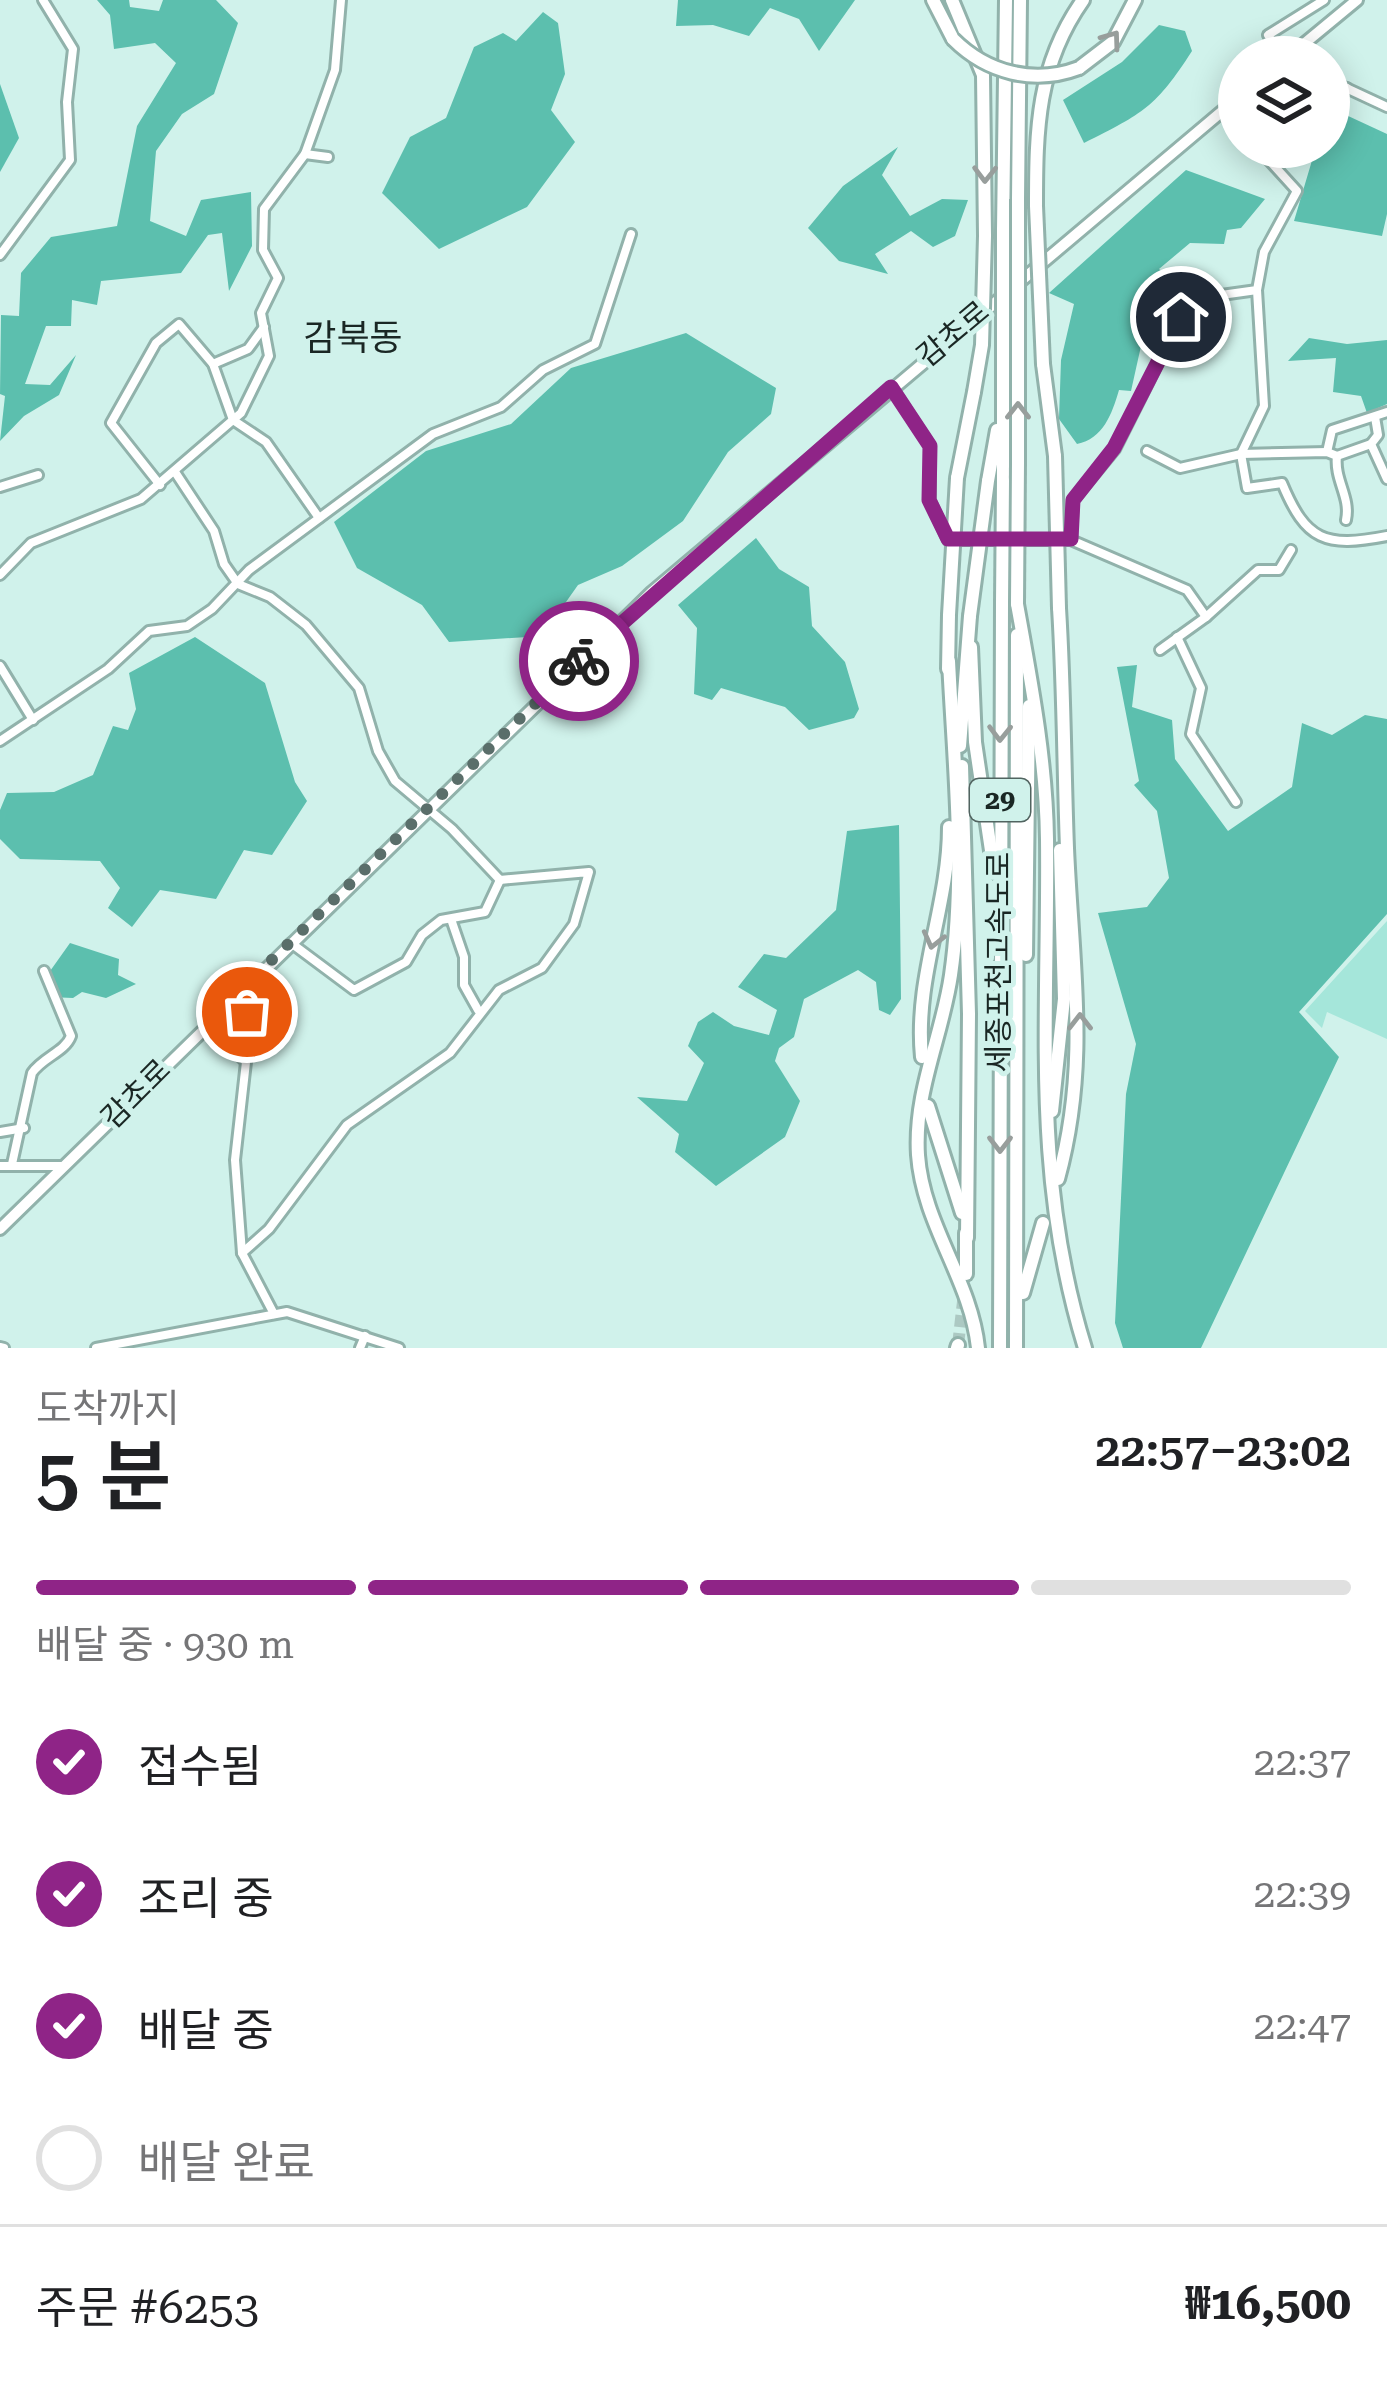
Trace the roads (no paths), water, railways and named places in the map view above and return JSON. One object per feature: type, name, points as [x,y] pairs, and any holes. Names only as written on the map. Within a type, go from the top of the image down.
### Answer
[{"type":"highway","points":[[933,0],[953,39],[1008,73],[1041,76],[1079,68],[1113,42],[1135,0]]},
{"type":"highway","points":[[922,1057],[923,983],[948,866],[949,615],[957,478],[982,344],[983,75],[952,0]]},
{"type":"highway","name":"세종포천고속도로","points":[[1006,0],[1003,481],[1010,603],[1018,1076],[1016,1342]]},
{"type":"highway","name":"세종포천고속도로","points":[[1000,1348],[999,898],[1018,463],[1020,0]]},
{"type":"highway","points":[[1058,1179],[1074,1104],[1080,1024],[1054,457],[1043,364],[1036,142],[1045,72],[1083,0]]},
{"type":"highway","points":[[966,1274],[968,837],[960,742],[970,616],[1003,393]]},
{"type":"highway","points":[[1010,603],[1028,665],[1045,780],[1046,1147],[1052,1220],[1085,1348]]},
{"type":"highway","points":[[1046,1147],[1064,999],[1059,608]]},
{"type":"highway","points":[[970,616],[982,813],[999,898]]},
{"type":"highway","points":[[949,661],[958,901],[951,975],[922,1087],[918,1151],[923,1192],[970,1306],[978,1348]]},
{"type":"highway","points":[[1018,1076],[1032,811],[1028,665]]},
{"type":"highway","points":[[928,1106],[967,1238]]},
{"type":"highway","points":[[1016,1342],[1026,1276],[1043,1223]]},
{"type":"main road","points":[[1312,36],[1357,0]]},
{"type":"main road","name":"감초로","points":[[0,1229],[652,592],[1218,114]]},
{"type":"street","points":[[0,255],[74,148],[67,120],[73,49],[43,0]]},
{"type":"street","points":[[1,573],[31,543],[116,511],[160,485],[247,405],[269,356],[261,313],[278,278],[263,250],[264,208],[304,154],[335,70],[341,0]]},
{"type":"street","points":[[1269,36],[1324,0]]},
{"type":"street","points":[[1350,89],[1387,107]]},
{"type":"street","points":[[304,154],[328,157]]},
{"type":"street","points":[[1277,168],[1297,191],[1264,252],[1257,290],[1264,406],[1241,454],[1247,489],[1282,483],[1309,533],[1350,543],[1387,536]]},
{"type":"street","points":[[0,741],[108,669],[149,631],[187,626],[433,434],[501,407],[543,370],[596,344],[632,234]]},
{"type":"street","points":[[1071,539],[1073,500],[1114,448],[1181,317],[1207,297],[1257,290]]},
{"type":"street","points":[[160,485],[111,423],[156,343],[179,324],[213,364],[233,420],[266,442],[320,518]]},
{"type":"street","points":[[213,364],[248,349],[265,326]]},
{"type":"street","points":[[891,387],[930,446],[929,500],[948,539],[1071,539],[1187,590],[1207,617]]},
{"type":"street","points":[[1346,520],[1349,506],[1336,473],[1331,430],[1387,412]]},
{"type":"street","points":[[1147,451],[1180,467],[1241,454],[1332,454],[1371,445],[1378,435],[1375,417]]},
{"type":"street","points":[[1371,445],[1387,479]]},
{"type":"street","points":[[175,472],[214,531],[224,564],[238,584],[271,598],[321,641],[363,695],[378,752],[395,782],[500,880]]},
{"type":"street","points":[[0,487],[38,476]]},
{"type":"street","points":[[1160,650],[1207,617],[1258,570],[1279,571],[1292,550]]},
{"type":"street","points":[[0,554],[1,573]]},
{"type":"street","points":[[1177,638],[1202,688],[1191,734],[1236,802]]},
{"type":"street","points":[[0,666],[33,720]]},
{"type":"street","points":[[242,1253],[269,1228],[347,1125],[450,1053],[478,1011],[499,990],[542,968],[574,924],[590,881],[589,872],[560,871],[500,880]]},
{"type":"street","points":[[290,942],[353,990],[406,962],[430,927],[441,920],[452,922],[485,912],[500,880]]},
{"type":"street","points":[[452,922],[464,957],[464,986],[478,1011]]},
{"type":"street","points":[[12,1164],[24,1128],[32,1073],[40,1062],[68,1046],[71,1036],[44,971]]},
{"type":"street","points":[[243,988],[244,1009]]},
{"type":"street","points":[[225,1005],[250,1015],[226,1042],[246,1062],[235,1160],[242,1253],[274,1314]]},
{"type":"street","points":[[0,1132],[24,1128]]},
{"type":"street","points":[[0,1166],[63,1166]]},
{"type":"street","points":[[96,1348],[274,1314],[304,1315],[399,1348]]},
{"type":"street","points":[[360,1348],[365,1336]]},
{"type":"tunnel","points":[[958,1345],[964,1293]]},
{"type":"district","name":"감북동","points":[[353,337]]}]
